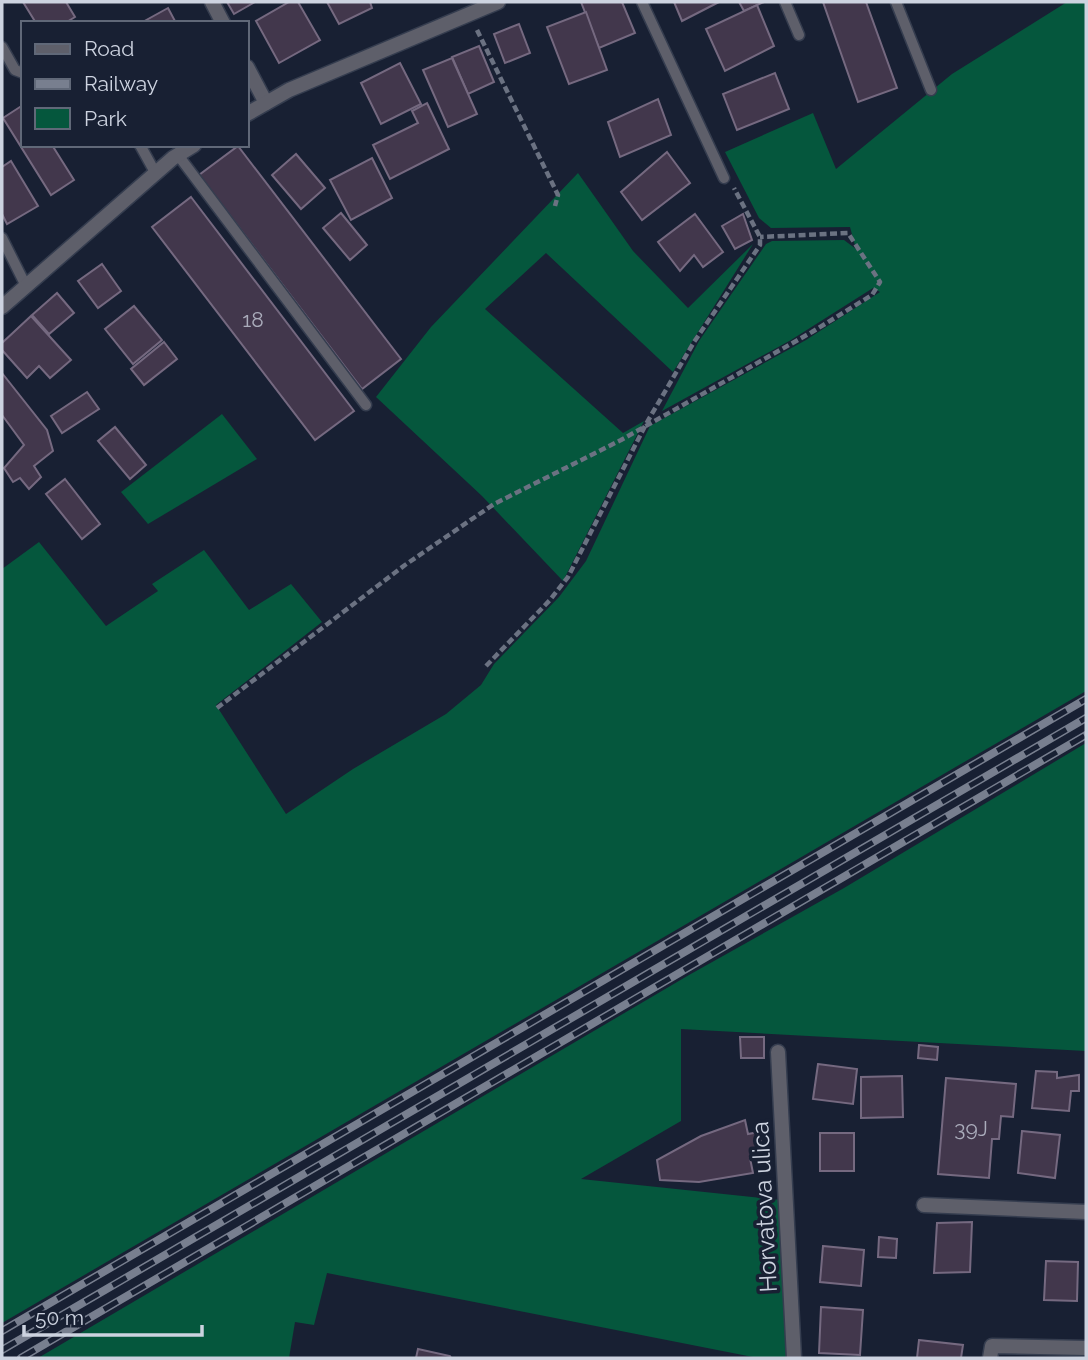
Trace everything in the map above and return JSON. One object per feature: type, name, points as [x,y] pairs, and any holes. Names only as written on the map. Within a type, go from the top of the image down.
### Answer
[{"type":"street","points":[[212,2],[222,21]]},
{"type":"street","points":[[248,113],[266,103],[498,2]]},
{"type":"street","points":[[248,70],[266,103]]},
{"type":"street","points":[[2,307],[178,155],[191,147]]},
{"type":"street","name":"Horvatova ulica","points":[[778,1052],[794,1358]]},
{"type":"street","points":[[924,1205],[1086,1212]]},
{"type":"street","points":[[990,1358],[992,1346],[1086,1348]]},
{"type":"lane","points":[[642,2],[724,178]]},
{"type":"lane","points":[[785,2],[799,35]]},
{"type":"lane","points":[[896,2],[931,90]]},
{"type":"lane","points":[[2,47],[15,70],[21,72]]},
{"type":"lane","points":[[141,147],[156,174]]},
{"type":"lane","points":[[178,155],[366,405]]},
{"type":"lane","points":[[2,238],[26,286]]},
{"type":"path","points":[[469,14],[558,195],[555,206]]},
{"type":"path","points":[[486,666],[550,600],[568,577],[646,424],[694,342],[760,245],[760,236],[731,183],[724,178]]},
{"type":"path","points":[[217,708],[405,565],[494,504],[621,440],[812,332],[872,295],[880,282],[848,233],[760,236]]},
{"type":"green space","points":[[1067,2],[1086,2],[1086,691],[2,1323],[2,569],[39,542],[106,626],[158,591],[152,584],[204,550],[249,610],[291,584],[322,622],[216,705],[286,814],[353,769],[446,714],[481,685],[494,664],[559,597],[586,561],[650,426],[806,340],[880,292],[873,288],[791,340],[662,411],[699,341],[766,244],[772,241],[844,240],[856,249],[850,227],[771,228],[759,218],[725,152],[813,113],[836,169],[952,74]]},
{"type":"green space","points":[[578,173],[633,251],[688,308],[753,244],[673,372],[546,253],[485,309],[623,433],[644,421],[563,581],[482,496],[376,397],[431,327]]},
{"type":"green space","points":[[222,414],[257,459],[148,524],[121,492]]},
{"type":"green space","points":[[1086,743],[1086,1051],[681,1029],[681,1121],[581,1179],[791,1201],[791,1358],[758,1358],[327,1273],[314,1325],[295,1322],[289,1358],[38,1358],[689,975],[844,888]]},
{"type":"building","points":[[23,2],[66,2],[75,17],[68,21],[35,21]]},
{"type":"building","points":[[227,2],[255,2],[234,14]]},
{"type":"building","points":[[289,2],[298,2],[320,40],[279,63],[256,21]]},
{"type":"building","points":[[327,2],[370,2],[372,8],[339,24]]},
{"type":"building","points":[[581,2],[622,2],[635,33],[599,48]]},
{"type":"building","points":[[674,2],[719,2],[682,21]]},
{"type":"building","points":[[739,2],[764,2],[744,11]]},
{"type":"building","points":[[823,2],[866,2],[897,88],[858,102]]},
{"type":"building","points":[[757,5],[774,46],[725,71],[706,29]]},
{"type":"building","points":[[168,8],[175,21],[145,21]]},
{"type":"building","points":[[586,12],[607,70],[569,84],[547,27]]},
{"type":"building","points":[[519,24],[530,53],[505,63],[494,34]]},
{"type":"building","points":[[479,46],[494,82],[468,94],[452,57]]},
{"type":"building","points":[[452,58],[477,114],[448,127],[423,70]]},
{"type":"building","points":[[400,63],[421,104],[381,124],[361,83]]},
{"type":"building","points":[[775,73],[789,109],[737,130],[723,94]]},
{"type":"building","points":[[658,99],[671,135],[620,157],[608,122]]},
{"type":"building","points":[[427,103],[449,149],[390,179],[373,145],[418,123],[412,111]]},
{"type":"building","points":[[21,106],[21,147],[3,118]]},
{"type":"building","points":[[21,147],[53,147],[74,180],[51,195]]},
{"type":"building","points":[[239,147],[401,359],[362,389],[199,175]]},
{"type":"building","points":[[667,152],[690,183],[642,220],[621,192]]},
{"type":"building","points":[[296,154],[325,188],[301,209],[272,175]]},
{"type":"building","points":[[372,158],[392,198],[351,220],[330,180]]},
{"type":"building","points":[[11,161],[38,206],[7,224],[2,214],[2,167]]},
{"type":"building","points":[[191,197],[354,411],[315,440],[152,227]]},
{"type":"building","points":[[341,213],[367,245],[350,260],[323,228]]},
{"type":"building","points":[[695,214],[723,252],[703,267],[694,255],[680,271],[658,242]]},
{"type":"building","points":[[743,214],[752,240],[735,249],[722,226]]},
{"type":"building","points":[[102,264],[121,291],[98,308],[78,281]]},
{"type":"building","points":[[57,293],[74,313],[49,334],[32,315]]},
{"type":"building","points":[[134,306],[162,340],[133,364],[105,329]]},
{"type":"building","points":[[31,316],[71,360],[50,378],[39,366],[27,378],[2,350],[2,343]]},
{"type":"building","points":[[164,342],[177,359],[144,385],[131,369]]},
{"type":"building","points":[[2,373],[47,430],[53,451],[34,466],[41,477],[29,489],[20,478],[13,482],[4,468],[24,445],[2,415]]},
{"type":"building","points":[[87,392],[99,409],[62,433],[51,416]]},
{"type":"building","points":[[115,427],[146,465],[130,479],[98,441]]},
{"type":"building","points":[[65,479],[100,524],[82,539],[46,494]]},
{"type":"building","points":[[740,1037],[764,1037],[764,1058],[741,1058]]},
{"type":"building","points":[[919,1045],[938,1047],[937,1060],[918,1058]]},
{"type":"building","points":[[818,1064],[857,1069],[853,1104],[813,1099]]},
{"type":"building","points":[[1036,1071],[1057,1072],[1057,1078],[1079,1075],[1079,1091],[1071,1091],[1069,1111],[1032,1108]]},
{"type":"building","points":[[902,1076],[903,1117],[861,1118],[861,1077]]},
{"type":"building","points":[[946,1078],[1016,1084],[1013,1117],[1001,1116],[999,1139],[992,1139],[989,1178],[938,1174]]},
{"type":"building","points":[[745,1120],[748,1134],[759,1132],[764,1155],[750,1158],[753,1173],[699,1182],[660,1180],[657,1160],[701,1136]]},
{"type":"building","points":[[1022,1131],[1060,1135],[1055,1178],[1018,1173]]},
{"type":"building","points":[[820,1133],[854,1133],[854,1171],[820,1171]]},
{"type":"building","points":[[972,1222],[970,1272],[934,1273],[937,1223]]},
{"type":"building","points":[[879,1237],[897,1239],[896,1258],[878,1257]]},
{"type":"building","points":[[823,1246],[864,1250],[861,1286],[820,1282]]},
{"type":"building","points":[[1046,1261],[1078,1262],[1077,1301],[1044,1300]]},
{"type":"building","points":[[821,1307],[863,1310],[860,1355],[819,1353]]},
{"type":"building","points":[[919,1340],[963,1345],[961,1358],[917,1358]]},
{"type":"building","points":[[418,1349],[450,1356],[451,1358],[416,1358]]},
{"type":"railway","points":[[2,1331],[1086,699]]},
{"type":"railway","points":[[2,1350],[1086,718]]},
{"type":"railway","points":[[21,1358],[1086,735]]}]
